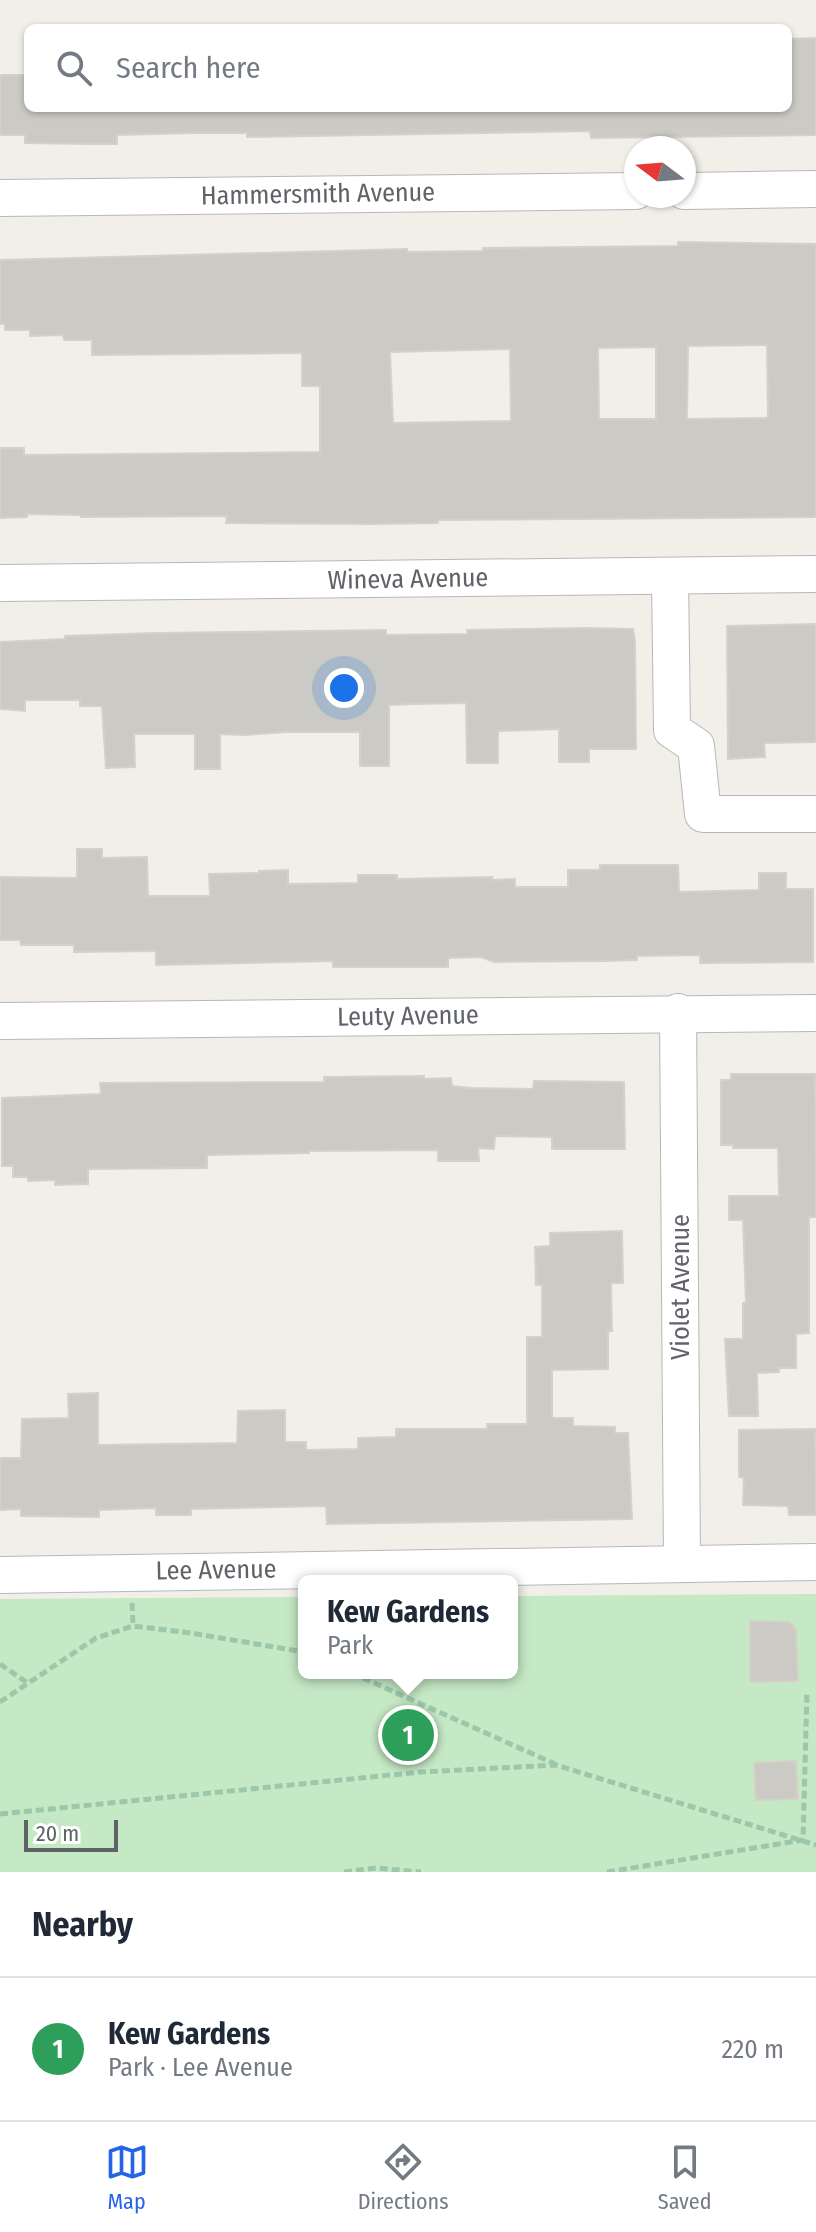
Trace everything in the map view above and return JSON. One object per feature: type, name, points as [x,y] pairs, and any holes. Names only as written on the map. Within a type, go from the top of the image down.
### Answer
[{"type":"street","points":[[696,191],[816,189]]},
{"type":"street","name":"Hammersmith Avenue","points":[[0,198],[624,191]]},
{"type":"street","name":"Wineva Avenue","points":[[0,583],[816,574]]},
{"type":"street","points":[[670,576],[672,730],[696,746],[703,814],[816,814]]},
{"type":"street","name":"Violet Avenue","points":[[678,1012],[682,1563]]},
{"type":"street","name":"Leuty Avenue","points":[[0,1021],[816,1013]]},
{"type":"street","name":"Lee Avenue","points":[[0,1575],[816,1562]]},
{"type":"path","points":[[131,1594],[133,1626]]},
{"type":"path","points":[[0,1702],[96,1638],[133,1626],[298,1651]]},
{"type":"path","points":[[0,1664],[29,1684]]},
{"type":"path","points":[[365,1679],[556,1765],[816,1845]]},
{"type":"path","points":[[803,1840],[807,1691]]},
{"type":"path","points":[[0,1814],[421,1772],[556,1765]]},
{"type":"path","points":[[607,1872],[803,1840]]},
{"type":"path","points":[[344,1872],[376,1868],[421,1872]]},
{"type":"green space","points":[[816,1594],[816,1872],[0,1872],[0,1599],[298,1597],[298,1679],[518,1679],[518,1596]]},
{"type":"building","points":[[816,38],[816,135],[591,138],[590,131],[247,137],[247,133],[194,133],[117,135],[117,144],[25,143],[25,135],[0,135],[0,75],[24,75],[24,112],[792,112],[792,39]]},
{"type":"building","points":[[678,242],[816,244],[816,517],[438,520],[438,523],[374,524],[226,523],[227,516],[81,517],[27,514],[27,517],[0,518],[0,448],[24,448],[24,455],[320,452],[320,386],[302,386],[302,353],[92,355],[92,340],[64,340],[63,335],[30,336],[30,330],[5,330],[5,324],[0,324],[0,260],[407,249],[407,252],[678,246]],"holes":[[[767,345],[768,418],[687,419],[688,346]],[[656,347],[656,419],[599,419],[598,348]],[[510,349],[511,421],[393,423],[390,352]]]},
{"type":"building","points":[[816,624],[816,742],[764,743],[765,757],[728,759],[727,626]]},
{"type":"building","points":[[633,629],[635,641],[636,749],[589,749],[589,762],[559,762],[559,729],[498,731],[498,763],[467,763],[466,703],[389,705],[389,766],[360,766],[360,732],[287,732],[220,734],[220,769],[195,769],[195,734],[134,734],[135,767],[106,768],[102,706],[80,706],[80,700],[25,700],[25,711],[0,709],[0,642],[156,633],[386,630],[386,635]]},
{"type":"building","points":[[77,849],[102,849],[102,858],[147,857],[148,896],[210,896],[209,874],[259,871],[288,870],[288,884],[358,883],[358,875],[397,875],[397,879],[492,877],[492,880],[515,879],[515,887],[568,887],[568,870],[600,870],[600,865],[678,865],[679,892],[759,890],[759,873],[786,873],[786,889],[813,889],[813,962],[700,963],[700,955],[637,956],[637,960],[603,961],[494,962],[481,957],[448,958],[448,967],[333,967],[333,961],[156,965],[156,951],[74,952],[74,945],[21,945],[20,940],[0,940],[0,877],[77,878]]},
{"type":"building","points":[[731,1074],[815,1074],[816,1217],[809,1217],[809,1333],[796,1334],[796,1368],[757,1373],[758,1416],[729,1416],[725,1339],[743,1339],[743,1303],[746,1303],[743,1220],[729,1220],[729,1196],[779,1196],[778,1148],[721,1145],[721,1080],[731,1080]]},
{"type":"building","points":[[424,1076],[424,1079],[451,1078],[452,1086],[471,1088],[533,1089],[534,1081],[624,1082],[625,1149],[552,1149],[552,1137],[495,1136],[494,1149],[478,1148],[479,1161],[438,1161],[438,1150],[207,1155],[207,1168],[88,1169],[88,1184],[55,1185],[55,1180],[28,1181],[28,1177],[13,1177],[13,1166],[2,1166],[2,1098],[101,1094],[100,1083],[324,1082],[324,1077]]},
{"type":"building","points":[[622,1231],[623,1283],[611,1283],[612,1331],[608,1331],[608,1369],[552,1370],[552,1418],[573,1418],[573,1426],[615,1427],[615,1433],[628,1433],[632,1519],[327,1524],[326,1506],[191,1509],[191,1515],[156,1515],[156,1508],[99,1510],[99,1517],[21,1516],[21,1509],[0,1510],[0,1458],[21,1458],[22,1419],[69,1418],[68,1394],[98,1393],[98,1445],[237,1443],[238,1411],[285,1410],[285,1442],[306,1442],[306,1450],[358,1449],[358,1438],[396,1437],[396,1429],[487,1429],[487,1424],[527,1424],[527,1337],[542,1337],[542,1285],[536,1285],[535,1247],[550,1246],[550,1233]]},
{"type":"building","points":[[815,1429],[816,1515],[789,1515],[788,1506],[743,1505],[744,1478],[739,1477],[739,1430]]},
{"type":"building","points":[[750,1621],[789,1622],[796,1629],[798,1681],[750,1682]]},
{"type":"building","points":[[796,1761],[798,1799],[756,1800],[754,1763]]},
{"type":"place","name":"Kew Gardens","points":[[408,1735]]}]
